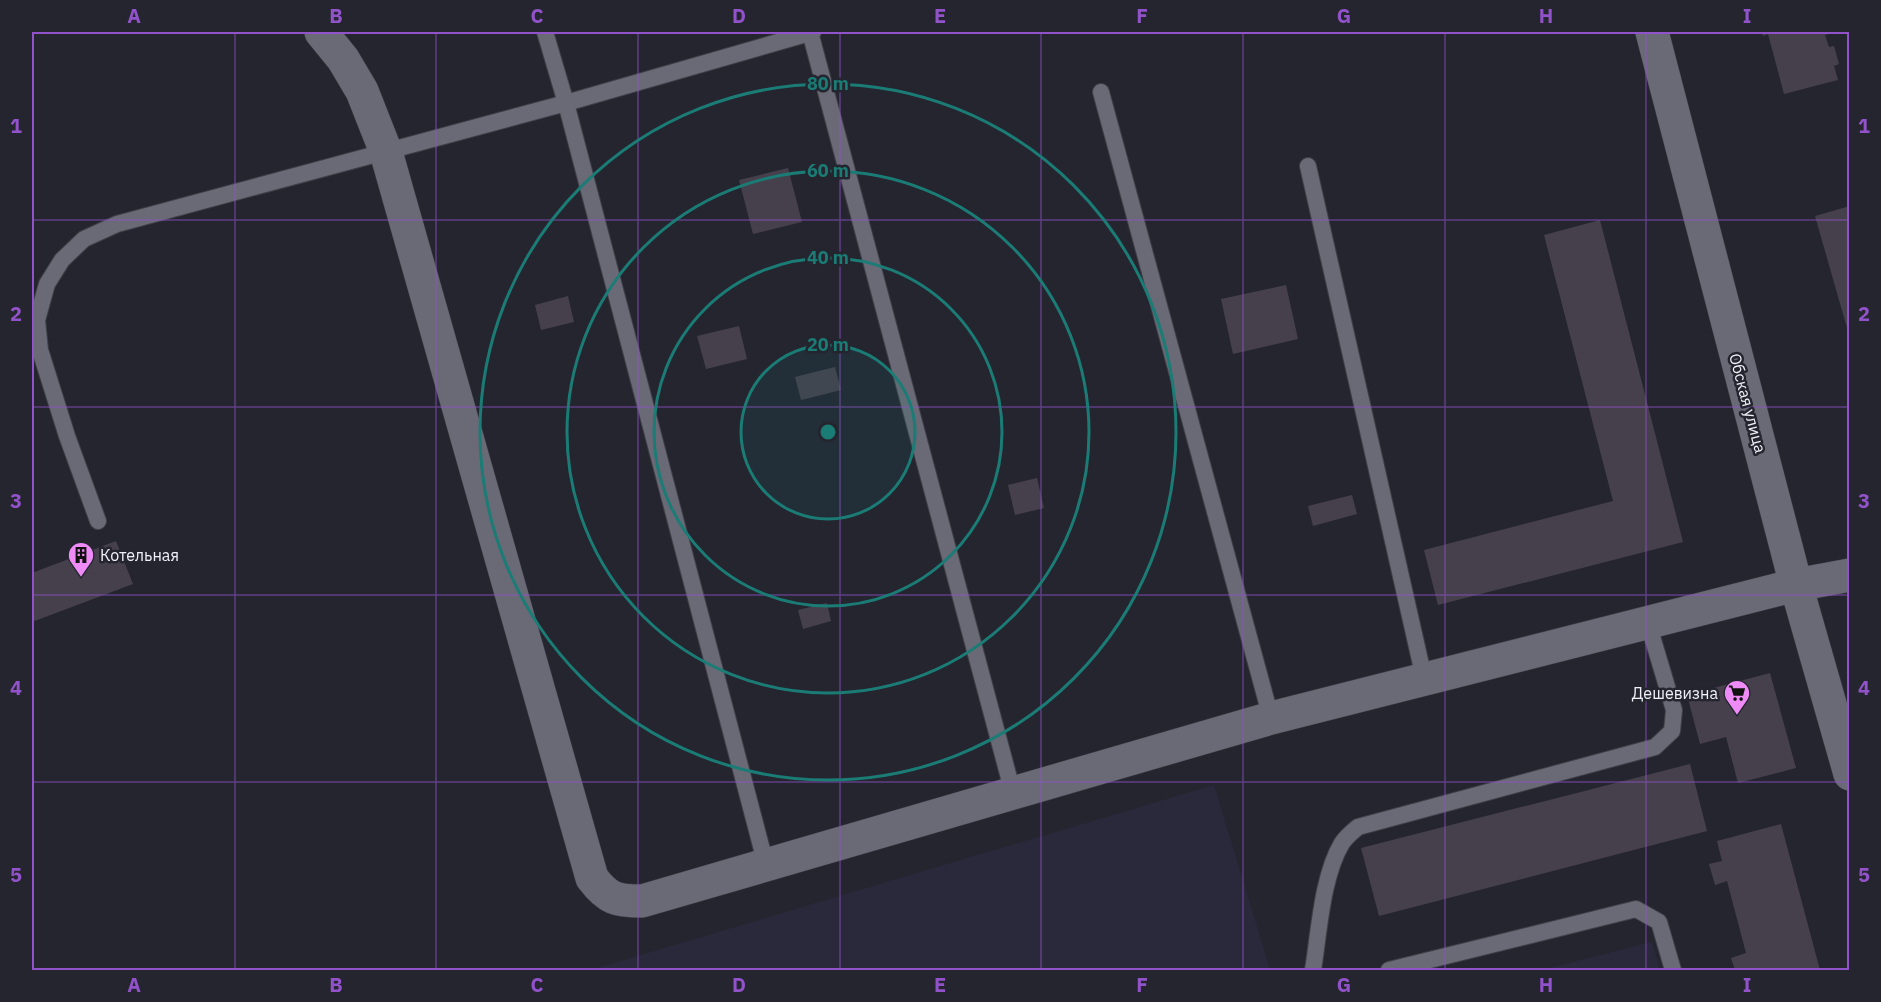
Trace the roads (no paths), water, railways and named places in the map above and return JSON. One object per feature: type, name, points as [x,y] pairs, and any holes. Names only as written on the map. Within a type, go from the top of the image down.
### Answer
[{"type":"street","points":[[321,32],[343,59],[362,91],[386,152],[592,878],[603,892],[620,901],[642,901],[1271,718],[1796,585],[1850,575]]},
{"type":"street","name":"Обская улица","points":[[1652,32],[1796,585],[1850,774]]},
{"type":"lane","points":[[545,32],[566,103],[766,865]]},
{"type":"lane","points":[[98,521],[67,436],[40,350],[37,320],[47,284],[62,260],[84,239],[117,224],[566,103],[811,32],[1013,793]]},
{"type":"lane","points":[[1101,92],[1271,718]]},
{"type":"lane","points":[[1308,166],[1424,678]]},
{"type":"lane","points":[[1313,970],[1325,890],[1341,844],[1358,827],[1655,747],[1672,731],[1674,710],[1648,623]]},
{"type":"lane","points":[[1389,970],[1636,909],[1659,922],[1673,970]]},
{"type":"place","name":"Котельная","points":[[81,578]]},
{"type":"place","name":"Дешевизна","points":[[1737,716]]}]
